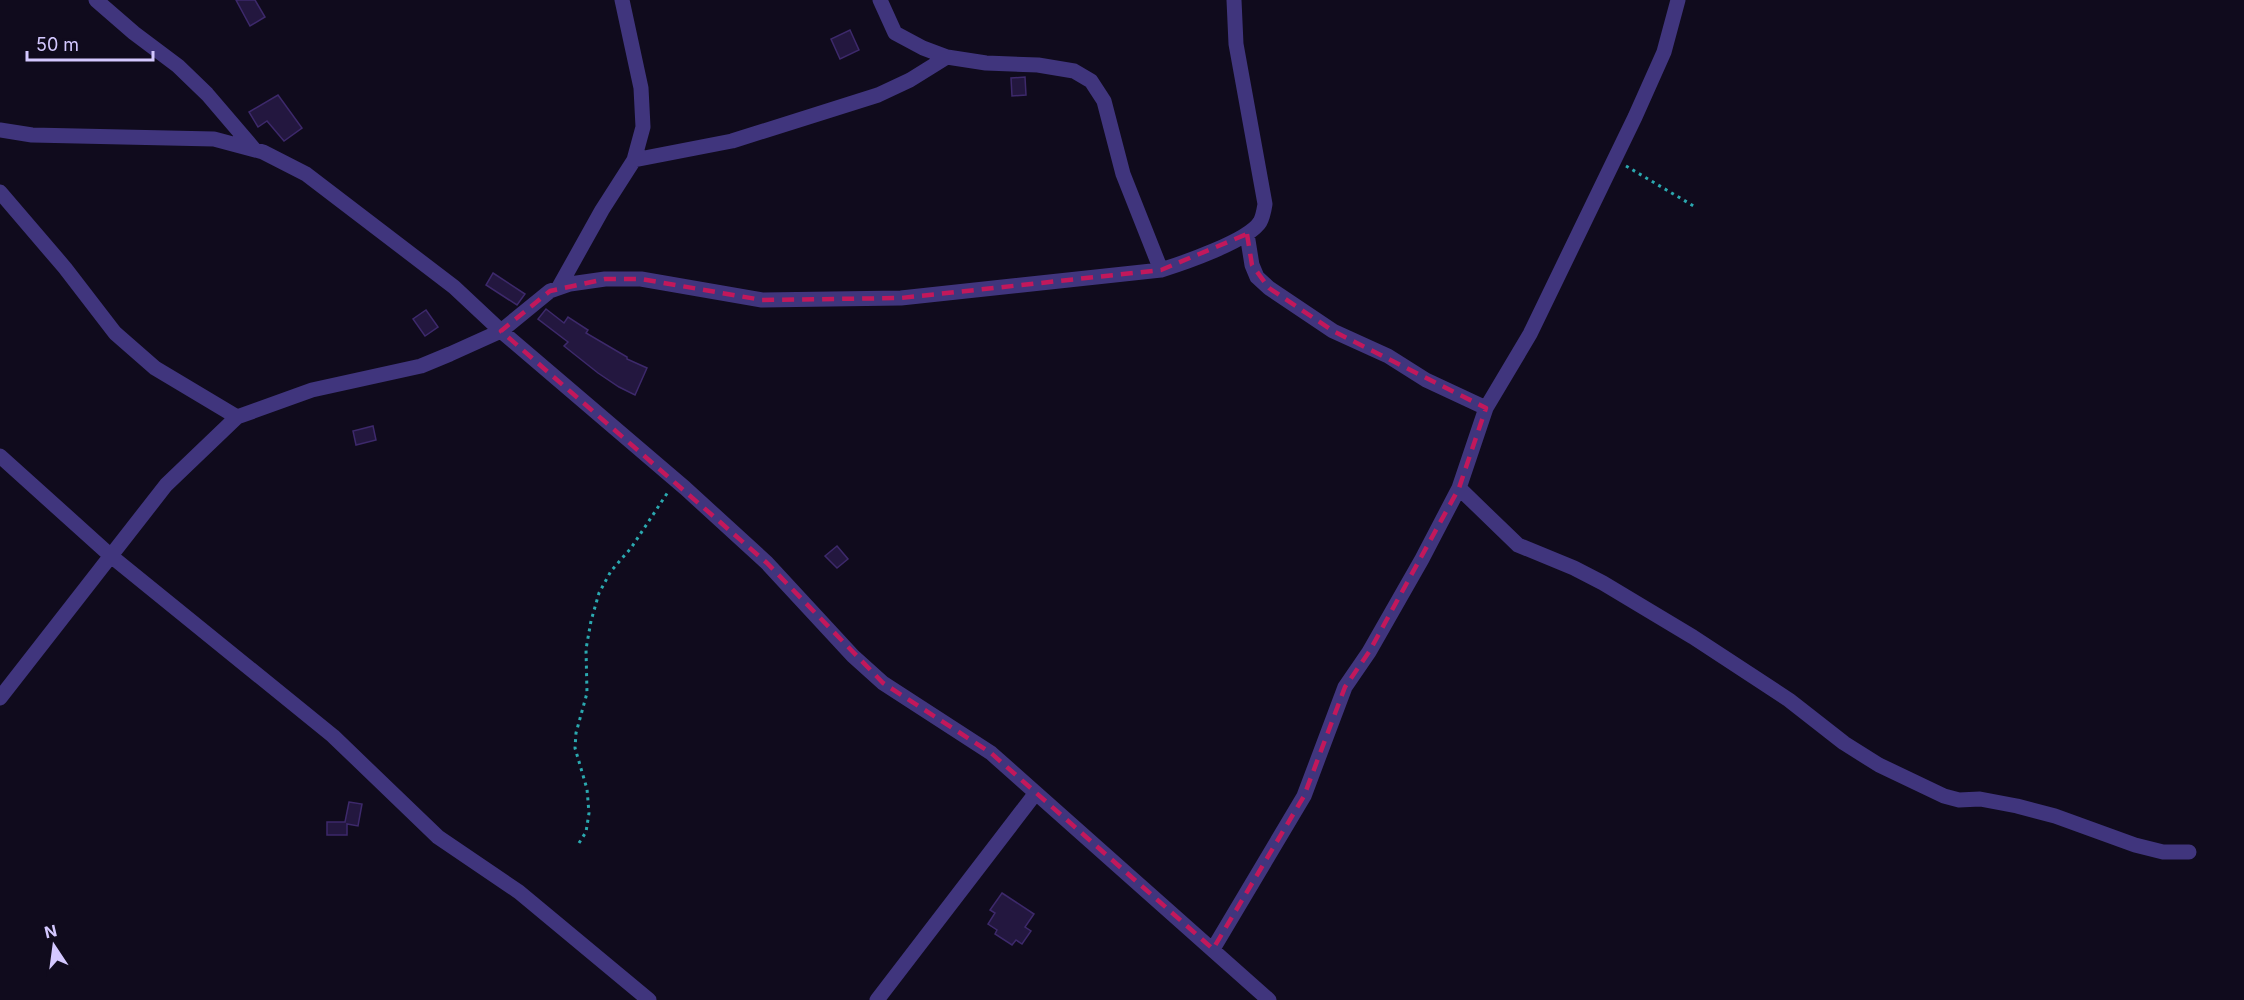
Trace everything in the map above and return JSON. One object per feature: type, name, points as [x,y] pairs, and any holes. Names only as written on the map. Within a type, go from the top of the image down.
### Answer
[{"type":"street","points":[[96,0],[134,33],[178,66],[207,94],[254,149]]},
{"type":"street","points":[[559,287],[602,210],[634,160],[643,127],[641,88],[622,0]]},
{"type":"street","points":[[880,0],[895,33],[922,48],[947,57],[986,63],[1038,65],[1074,71],[1091,81],[1104,101],[1123,174],[1161,270]]},
{"type":"street","points":[[0,698],[166,485],[237,417],[312,390],[421,366],[501,331],[550,291],[559,287],[604,279],[641,279],[762,300],[901,298],[1161,270],[1188,261],[1248,234],[1259,224],[1265,204],[1236,44],[1234,0]]},
{"type":"street","points":[[1213,949],[1304,796],[1345,687],[1369,652],[1459,488],[1486,408],[1530,334],[1615,160],[1664,52],[1678,0]]},
{"type":"street","points":[[634,160],[732,141],[878,95],[910,80],[947,57]]},
{"type":"street","points":[[0,130],[32,135],[214,139],[254,149],[284,161],[306,174],[454,287],[501,331],[676,481],[767,564],[853,656],[883,683],[990,753],[1269,1000]]},
{"type":"street","points":[[0,192],[65,268],[115,333],[155,368],[237,417]]},
{"type":"street","points":[[1248,234],[1252,265],[1257,277],[1269,288],[1333,331],[1388,356],[1426,380],[1486,408]]},
{"type":"street","points":[[0,456],[111,556],[333,736],[438,837],[519,892],[649,1000]]},
{"type":"street","points":[[1459,488],[1518,545],[1574,568],[1693,637],[1789,700],[1844,743],[1879,765],[1944,796],[1959,800],[1980,799],[2017,806],[2055,816],[2135,845],[2163,852],[2189,852]]},
{"type":"street","points":[[877,1000],[1035,794]]},
{"type":"path","points":[[1615,160],[1697,208]]},
{"type":"path","points":[[579,843],[586,832],[589,813],[587,789],[575,748],[576,733],[586,693],[586,649],[591,621],[599,593],[611,571],[631,548],[676,481]]},
{"type":"highlighted area","points":[[1247,234],[1252,265],[1269,288],[1333,331],[1486,408],[1459,488],[1369,652],[1345,687],[1304,796],[1213,949],[991,753],[883,683],[767,563],[501,331],[550,291],[605,279],[641,279],[762,300],[901,298],[1161,270]]},
{"type":"building","points":[[236,0],[255,0],[265,17],[250,26]]},
{"type":"building","points":[[850,30],[859,50],[840,59],[831,39]]},
{"type":"building","points":[[1025,77],[1026,95],[1012,96],[1011,78]]},
{"type":"building","points":[[278,95],[302,128],[284,141],[267,121],[258,127],[249,112]]},
{"type":"building","points":[[493,273],[525,294],[517,305],[486,285]]},
{"type":"building","points":[[546,309],[564,323],[568,317],[588,330],[586,333],[627,359],[647,368],[635,395],[598,373],[564,346],[568,342],[538,319]]},
{"type":"building","points":[[426,310],[438,327],[425,336],[413,319]]},
{"type":"building","points":[[373,426],[376,440],[356,445],[353,431]]},
{"type":"building","points":[[837,546],[848,559],[837,568],[825,556]]},
{"type":"building","points":[[349,802],[362,804],[358,826],[347,824],[347,835],[327,835],[327,822],[345,822]]},
{"type":"building","points":[[1002,893],[1034,914],[1025,927],[1031,931],[1022,944],[1016,940],[1012,945],[995,934],[997,930],[988,924],[995,913],[990,910]]}]
